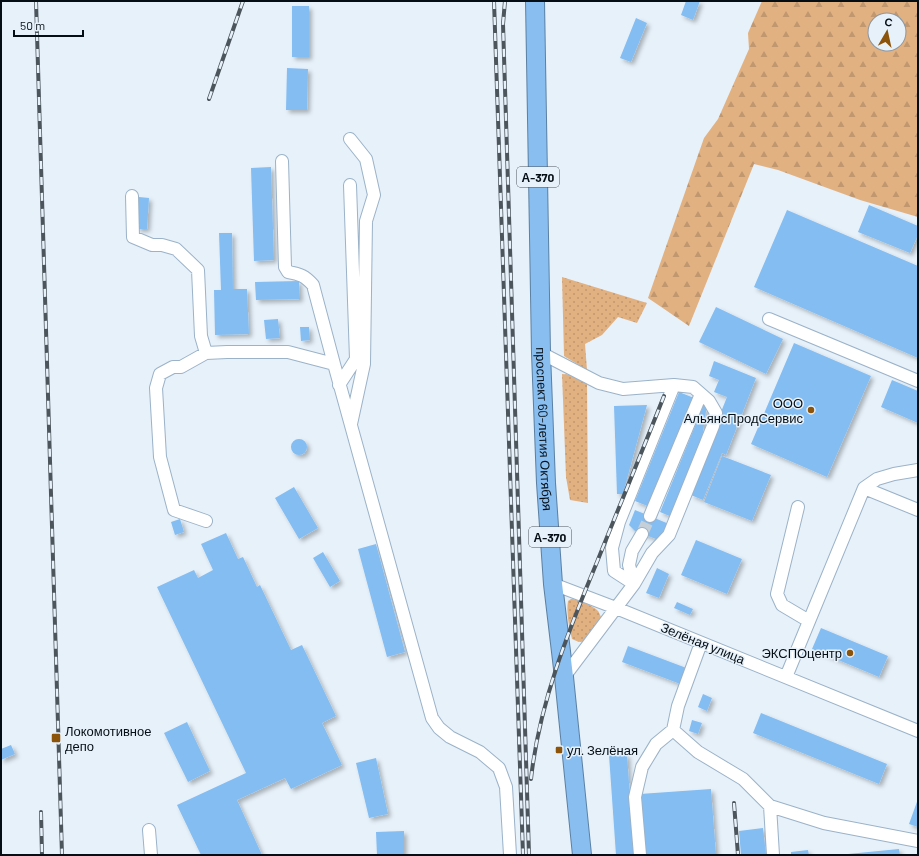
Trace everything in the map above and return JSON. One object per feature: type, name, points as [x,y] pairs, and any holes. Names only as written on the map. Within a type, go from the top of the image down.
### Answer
[{"type":"highway","name":"проспект 60-летия Октября","points":[[535,1],[544,442],[553,584],[582,855]]},
{"type":"street","points":[[350,139],[366,159],[374,195],[366,221],[364,364],[350,425]]},
{"type":"street","points":[[282,161],[285,267],[288,272],[299,274],[308,278],[313,285],[350,425],[432,718],[439,728],[450,737],[480,752],[499,768],[506,787],[510,855]]},
{"type":"street","points":[[340,385],[356,359],[350,185]]},
{"type":"street","points":[[132,196],[132,236],[152,245],[162,245],[176,249],[198,270],[201,336],[206,353]]},
{"type":"street","points":[[769,319],[918,381]]},
{"type":"street","points":[[206,521],[174,510],[160,457],[156,388],[160,374],[173,367],[181,367],[206,353],[288,352],[334,364]]},
{"type":"street","points":[[541,353],[599,383],[623,389],[674,386],[693,387],[709,401],[716,413],[713,426],[669,534],[652,553],[634,584],[564,677]]},
{"type":"street","points":[[634,584],[614,571],[612,548],[619,522],[674,386]]},
{"type":"street","points":[[650,516],[701,394]]},
{"type":"street","points":[[786,677],[864,488],[877,479],[894,474],[918,470]]},
{"type":"street","points":[[864,488],[918,510]]},
{"type":"street","points":[[798,507],[777,594],[782,605],[809,621]]},
{"type":"street","points":[[634,584],[629,565],[632,551],[642,534]]},
{"type":"street","name":"Зелёная улица","points":[[553,584],[616,608],[918,731]]},
{"type":"street","points":[[640,855],[635,797],[642,767],[656,744],[673,730],[678,706],[701,643]]},
{"type":"street","points":[[673,730],[698,752],[743,779],[770,806],[824,823],[918,841]]},
{"type":"street","points":[[770,806],[773,855]]},
{"type":"street","points":[[149,830],[151,855]]},
{"type":"green space","points":[[762,1],[918,1],[918,217],[860,200],[778,170],[754,164],[689,326],[648,298],[704,138],[718,119],[749,49],[748,33]]},
{"type":"green space","points":[[562,277],[647,303],[637,323],[618,317],[602,335],[585,344],[587,370],[564,356]]},
{"type":"green space","points":[[562,374],[574,375],[587,382],[588,503],[570,500],[566,477]]},
{"type":"green space","points":[[571,599],[581,601],[593,607],[598,611],[601,617],[590,635],[581,642],[572,639],[567,610],[568,601]]},
{"type":"building","points":[[686,1],[700,1],[693,20],[681,15]]},
{"type":"building","points":[[292,6],[309,6],[309,57],[292,57]]},
{"type":"building","points":[[636,18],[647,23],[631,62],[620,58]]},
{"type":"building","points":[[287,68],[308,69],[307,110],[286,110]]},
{"type":"building","points":[[271,167],[274,260],[254,261],[251,168]]},
{"type":"building","points":[[139,197],[149,198],[147,229],[137,229]]},
{"type":"building","points":[[869,205],[918,226],[918,235],[910,253],[858,232]]},
{"type":"building","points":[[787,210],[918,266],[918,358],[754,287]]},
{"type":"building","points":[[219,233],[232,233],[233,289],[247,289],[249,334],[215,335],[214,290],[221,290]]},
{"type":"building","points":[[299,281],[300,299],[256,300],[255,282]]},
{"type":"building","points":[[716,307],[783,339],[766,374],[699,342]]},
{"type":"building","points":[[278,319],[280,338],[266,339],[264,320]]},
{"type":"building","points":[[300,327],[309,327],[310,340],[301,341]]},
{"type":"building","name":"ООО АльянсПродСервис","points":[[794,343],[871,376],[827,477],[751,444]]},
{"type":"building","points":[[714,361],[756,378],[726,455],[722,453],[703,500],[691,495],[707,447],[727,397],[714,392],[719,380],[709,376]]},
{"type":"building","points":[[892,380],[918,391],[918,423],[881,407]]},
{"type":"building","points":[[679,392],[694,398],[650,507],[635,501]]},
{"type":"building","points":[[704,404],[707,405],[701,445],[672,517],[660,512]]},
{"type":"building","points":[[647,405],[623,494],[617,494],[614,406]]},
{"type":"building","points":[[296,439],[302,439],[307,444],[305,453],[302,455],[296,455],[291,450],[291,444]]},
{"type":"building","points":[[722,456],[771,475],[752,521],[704,502]]},
{"type":"building","points":[[294,487],[318,528],[299,539],[275,498]]},
{"type":"building","points":[[635,510],[669,524],[663,538],[656,539],[635,531],[629,525]]},
{"type":"building","points":[[180,519],[184,532],[175,535],[171,522]]},
{"type":"building","points":[[226,533],[238,559],[243,557],[257,587],[260,585],[291,650],[302,645],[336,716],[322,723],[342,765],[291,789],[285,778],[237,800],[262,855],[201,855],[177,805],[246,773],[157,587],[194,570],[198,578],[213,570],[201,544]]},
{"type":"building","points":[[696,540],[742,559],[727,594],[681,575]]},
{"type":"building","points":[[376,544],[405,652],[387,657],[358,549]]},
{"type":"building","points":[[323,552],[340,581],[330,587],[313,558]]},
{"type":"building","points":[[657,568],[669,574],[659,598],[646,593]]},
{"type":"building","points":[[677,602],[693,609],[690,615],[674,608]]},
{"type":"building","name":"ЭКСПОцентр","points":[[821,628],[888,656],[879,677],[812,649]]},
{"type":"building","points":[[628,646],[689,669],[683,685],[622,662]]},
{"type":"building","points":[[703,694],[712,698],[707,711],[698,707]]},
{"type":"building","points":[[761,713],[887,764],[879,784],[753,733]]},
{"type":"building","points":[[692,720],[702,723],[698,734],[689,731]]},
{"type":"building","points":[[187,722],[210,771],[188,782],[164,733]]},
{"type":"building","points":[[11,745],[15,754],[1,760],[1,749]]},
{"type":"building","points":[[627,754],[634,855],[616,855],[609,755]]},
{"type":"building","points":[[376,758],[388,814],[369,818],[356,763]]},
{"type":"building","points":[[711,789],[716,855],[644,855],[640,794]]},
{"type":"building","points":[[918,799],[918,827],[909,824]]},
{"type":"building","points":[[763,828],[766,855],[741,855],[739,831]]},
{"type":"building","points":[[404,831],[404,855],[377,855],[376,832]]},
{"type":"building","points":[[899,849],[900,855],[848,854]]},
{"type":"building","points":[[808,850],[809,855],[791,855],[791,852]]},
{"type":"tunnel","points":[[642,534],[650,516]]},
{"type":"railway","points":[[36,1],[62,855]]},
{"type":"railway","points":[[209,99],[243,1]]},
{"type":"railway","points":[[494,1],[523,855]]},
{"type":"railway","points":[[505,1],[503,24],[529,855]]},
{"type":"railway","points":[[531,779],[541,723],[565,642],[664,396]]},
{"type":"railway","points":[[734,803],[738,855]]},
{"type":"railway","points":[[41,812],[42,855]]},
{"type":"place","name":"ООО АльянсПродСервис","points":[[811,410]]},
{"type":"place","name":"ЭКСПОцентр","points":[[850,653]]},
{"type":"place","name":"Локомотивное депо","points":[[56,738]]},
{"type":"place","name":"ул. Зелёная","points":[[559,750]]}]
